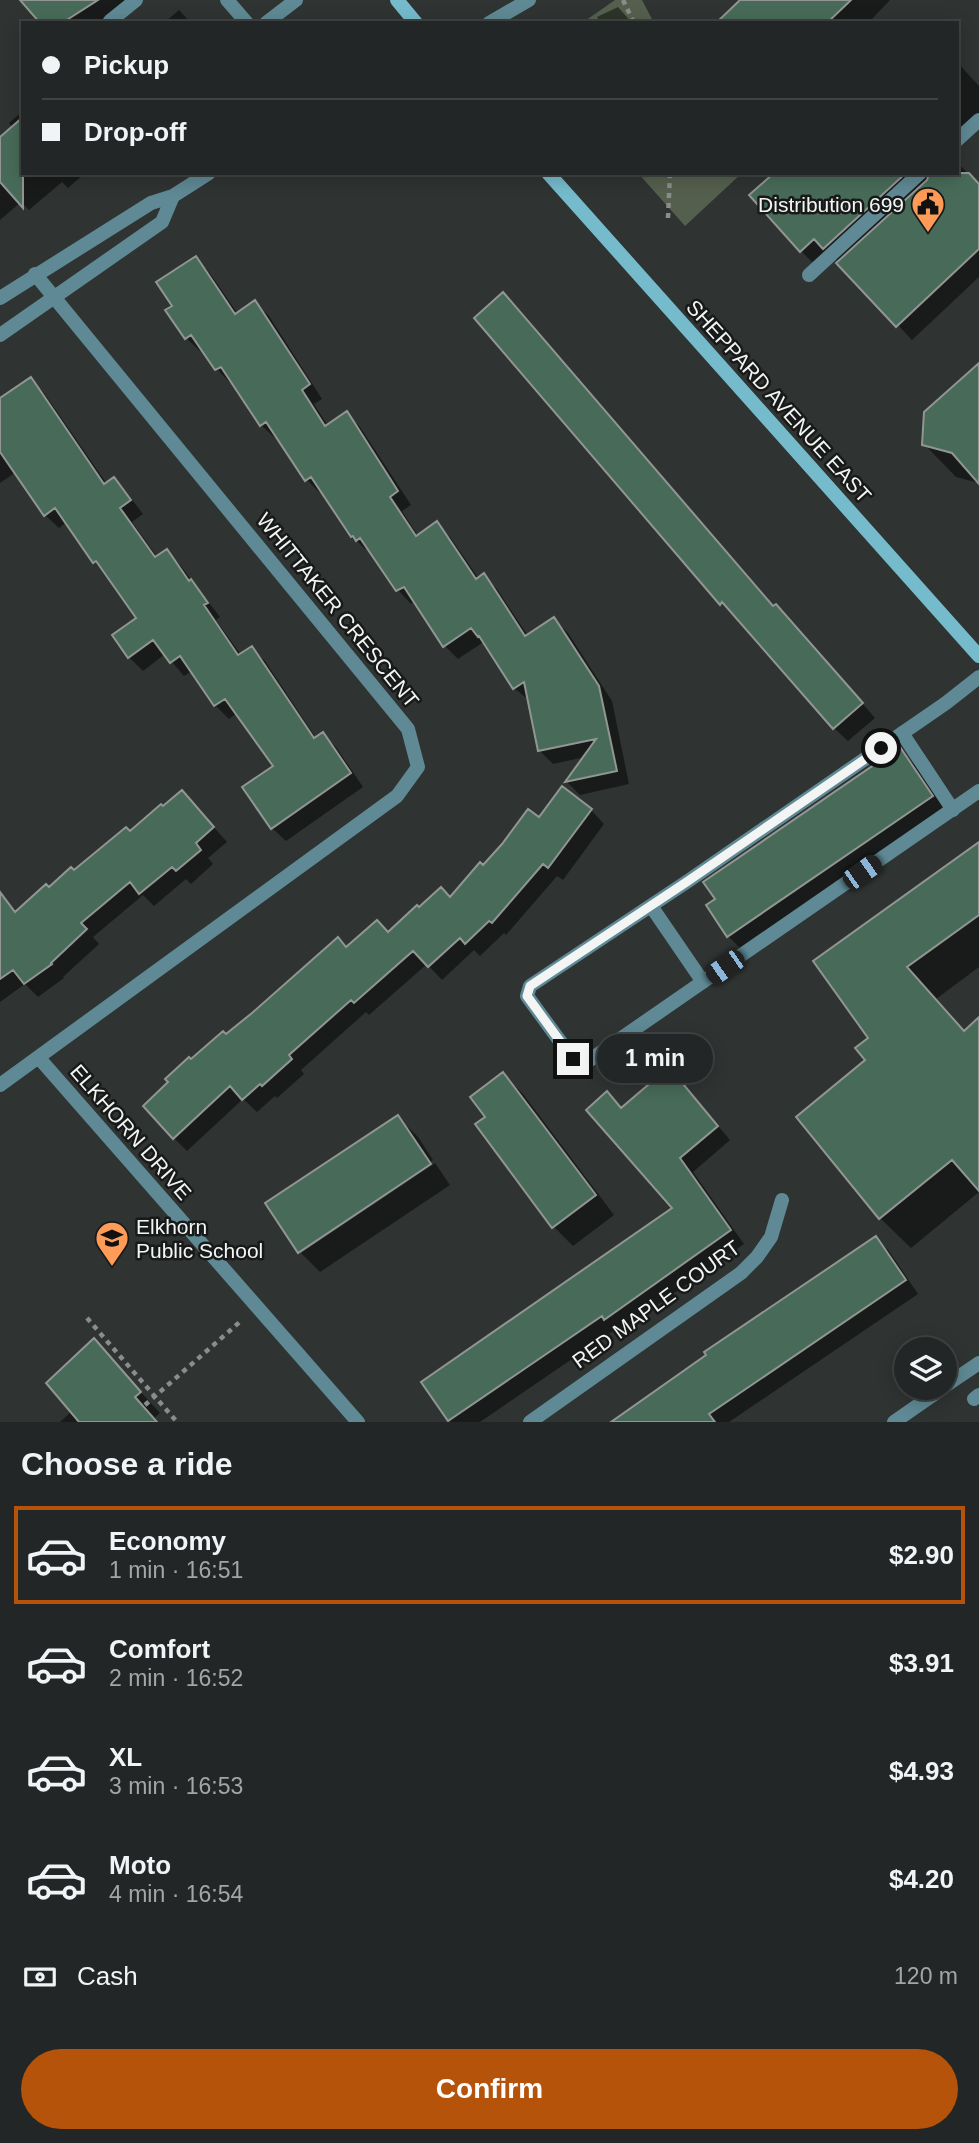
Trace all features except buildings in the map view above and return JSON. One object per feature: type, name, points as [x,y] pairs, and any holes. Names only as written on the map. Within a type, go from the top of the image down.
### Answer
[{"type":"main road","points":[[397,0],[414,21]]},
{"type":"main road","name":"SHEPPARD AVENUE EAST","points":[[550,175],[979,656]]},
{"type":"street","points":[[110,21],[136,0]]},
{"type":"street","points":[[227,0],[245,21]]},
{"type":"street","points":[[269,21],[296,0]]},
{"type":"street","points":[[492,21],[529,0]]},
{"type":"street","points":[[959,137],[979,120]]},
{"type":"street","points":[[0,298],[151,202],[173,196],[206,175]]},
{"type":"street","points":[[809,275],[918,175]]},
{"type":"street","points":[[0,335],[162,222],[173,196]]},
{"type":"street","name":"WHITTAKER CRESCENT","points":[[0,1085],[397,796],[418,767],[408,729],[35,274]]},
{"type":"street","points":[[979,677],[946,703],[530,986],[527,996],[573,1059],[584,1064],[979,792]]},
{"type":"street","points":[[902,733],[953,810]]},
{"type":"street","points":[[651,906],[703,982]]},
{"type":"street","name":"ELKHORN DRIVE","points":[[39,1058],[358,1422]]},
{"type":"street","name":"RED MAPLE COURT","points":[[530,1422],[741,1273],[771,1237],[782,1200]]},
{"type":"street","points":[[957,1378],[979,1363]]},
{"type":"street","points":[[894,1422],[925,1400]]},
{"type":"path","points":[[623,0],[633,21]]},
{"type":"path","points":[[668,218],[670,175]]},
{"type":"path","points":[[145,1405],[257,1307]]},
{"type":"path","points":[[87,1318],[177,1422]]},
{"type":"green space","points":[[615,0],[642,0],[653,21],[585,21]]},
{"type":"green space","points":[[640,175],[740,175],[685,226]]},
{"type":"place","name":"Distribution 699","points":[[928,234]]},
{"type":"place","name":"Elkhorn Public School","points":[[112,1268]]},
{"type":"route","points":[[573,1059],[527,996],[530,986],[881,748]]}]
